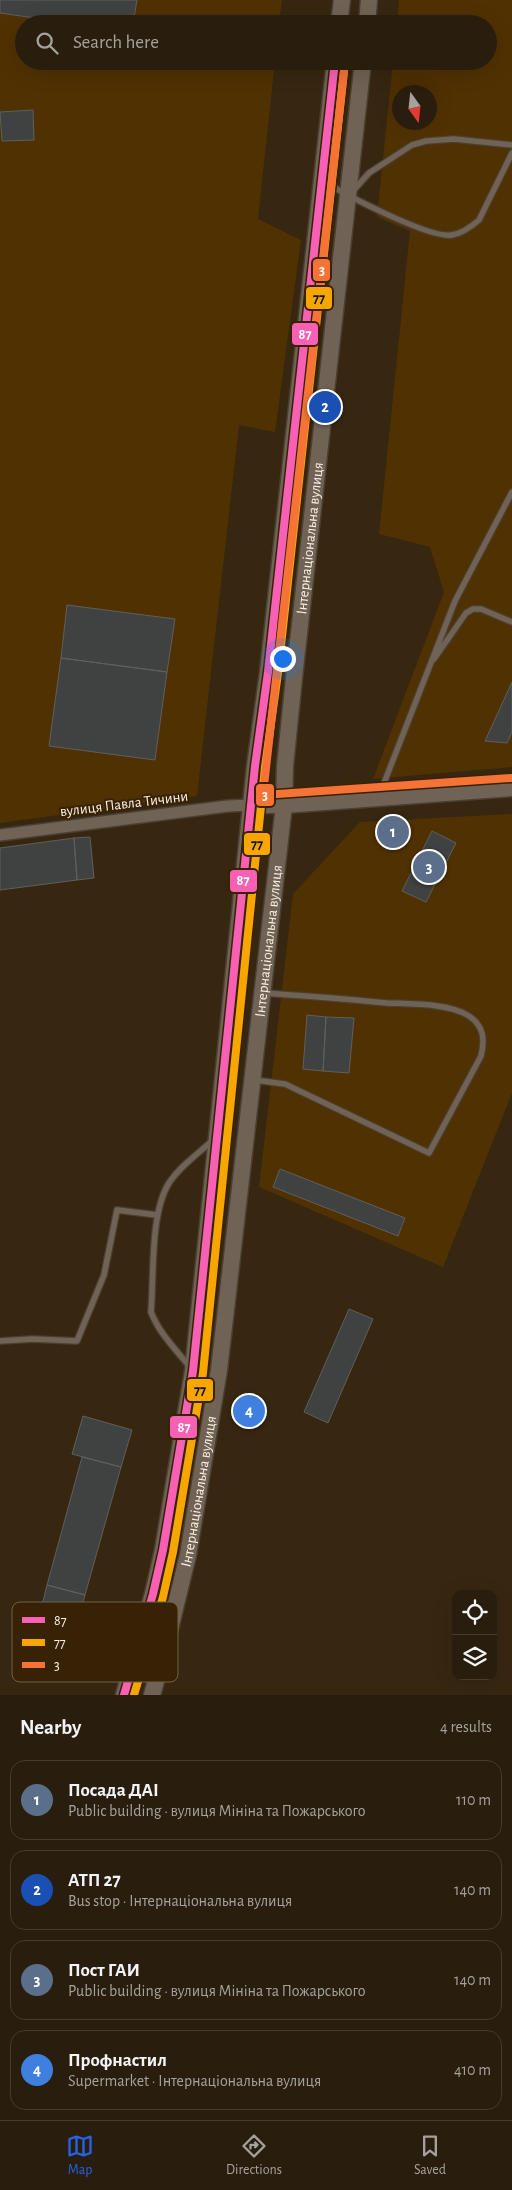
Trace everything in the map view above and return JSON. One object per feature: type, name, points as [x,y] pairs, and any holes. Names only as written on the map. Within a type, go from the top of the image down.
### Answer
[{"type":"main road","points":[[340,15],[342,0]]},
{"type":"main road","points":[[368,15],[369,0]]},
{"type":"main road","name":"Інтернаціональна вулиця","points":[[151,1602],[173,1500],[193,1371],[255,766],[268,672],[334,70]]},
{"type":"main road","name":"Інтернаціональна вулиця","points":[[176,1602],[198,1507],[219,1370],[284,805],[285,766],[294,678],[361,70]]},
{"type":"main road","points":[[252,805],[284,805],[378,796],[512,788]]},
{"type":"main road","name":"Інтернаціональна вулиця","points":[[124,1695],[128,1682]]},
{"type":"main road","name":"Інтернаціональна вулиця","points":[[152,1695],[156,1682]]},
{"type":"street","name":"вулиця Павла Тичини","points":[[0,835],[219,807],[252,805]]},
{"type":"lane","points":[[348,196],[369,173],[412,145],[426,141],[454,139],[512,145]]},
{"type":"lane","points":[[322,180],[348,196],[426,230],[439,235],[451,236],[462,233],[479,220],[512,153]]},
{"type":"lane","points":[[378,796],[455,601],[512,492]]},
{"type":"lane","points":[[428,669],[466,614],[473,609],[481,610],[512,622]]},
{"type":"lane","points":[[252,1080],[285,1084],[429,1153],[482,1056],[484,1047],[481,1029],[471,1017],[461,1012],[433,1006],[262,992]]},
{"type":"lane","points":[[193,1371],[164,1335],[151,1312],[157,1215],[163,1194],[176,1173],[218,1136]]},
{"type":"lane","points":[[0,1341],[33,1339],[77,1341],[104,1275],[117,1210],[157,1215]]},
{"type":"shaded area","points":[[0,0],[282,0],[280,15],[15,15],[15,70],[274,70],[258,219],[301,240],[275,432],[239,425],[197,796],[0,823]]},
{"type":"shaded area","points":[[399,0],[512,0],[512,767],[373,779],[444,592],[430,547],[379,534],[410,231],[377,217],[392,70],[497,70],[497,15],[398,15]]},
{"type":"shaded area","points":[[512,814],[512,1093],[443,1267],[259,1187],[293,894],[360,822]]},
{"type":"building","points":[[0,0],[137,0],[134,15],[15,15],[0,13]]},
{"type":"building","points":[[33,110],[34,140],[2,141],[0,112]]},
{"type":"building","points":[[67,605],[175,619],[167,672],[61,658]]},
{"type":"building","points":[[61,658],[167,672],[155,760],[49,746]]},
{"type":"building","points":[[512,682],[512,732],[507,743],[485,741]]},
{"type":"building","points":[[432,831],[456,843],[426,902],[402,891]]},
{"type":"building","points":[[90,837],[94,878],[77,880],[74,838]]},
{"type":"building","points":[[74,838],[77,880],[0,890],[0,848]]},
{"type":"building","points":[[307,1015],[326,1017],[323,1071],[303,1069]]},
{"type":"building","points":[[326,1017],[354,1018],[349,1073],[323,1071]]},
{"type":"building","points":[[280,1169],[405,1218],[398,1236],[273,1187]]},
{"type":"building","points":[[349,1309],[373,1319],[328,1423],[304,1412]]},
{"type":"building","points":[[83,1416],[132,1430],[121,1467],[72,1454]]},
{"type":"building","points":[[82,1457],[121,1467],[85,1595],[47,1585]]},
{"type":"building","points":[[47,1585],[85,1595],[83,1602],[43,1602]]},
{"type":"transit line","name":"87","points":[[151,1602],[163,1550],[193,1371],[255,766],[268,672],[334,70]]},
{"type":"transit line","name":"77","points":[[162,1602],[173,1552],[203,1373],[265,767],[278,673],[344,70]]},
{"type":"transit line","name":"3","points":[[344,70],[263,795],[511,778]]},
{"type":"transit line","name":"87","points":[[124,1695],[128,1682]]},
{"type":"transit line","name":"77","points":[[134,1695],[138,1682]]},
{"type":"place","name":"АТП 27","points":[[325,407]]},
{"type":"place","name":"Посада ДАІ","points":[[393,832]]},
{"type":"place","name":"Пост ГАИ","points":[[429,867]]},
{"type":"place","name":"Профнастил","points":[[249,1411]]}]
